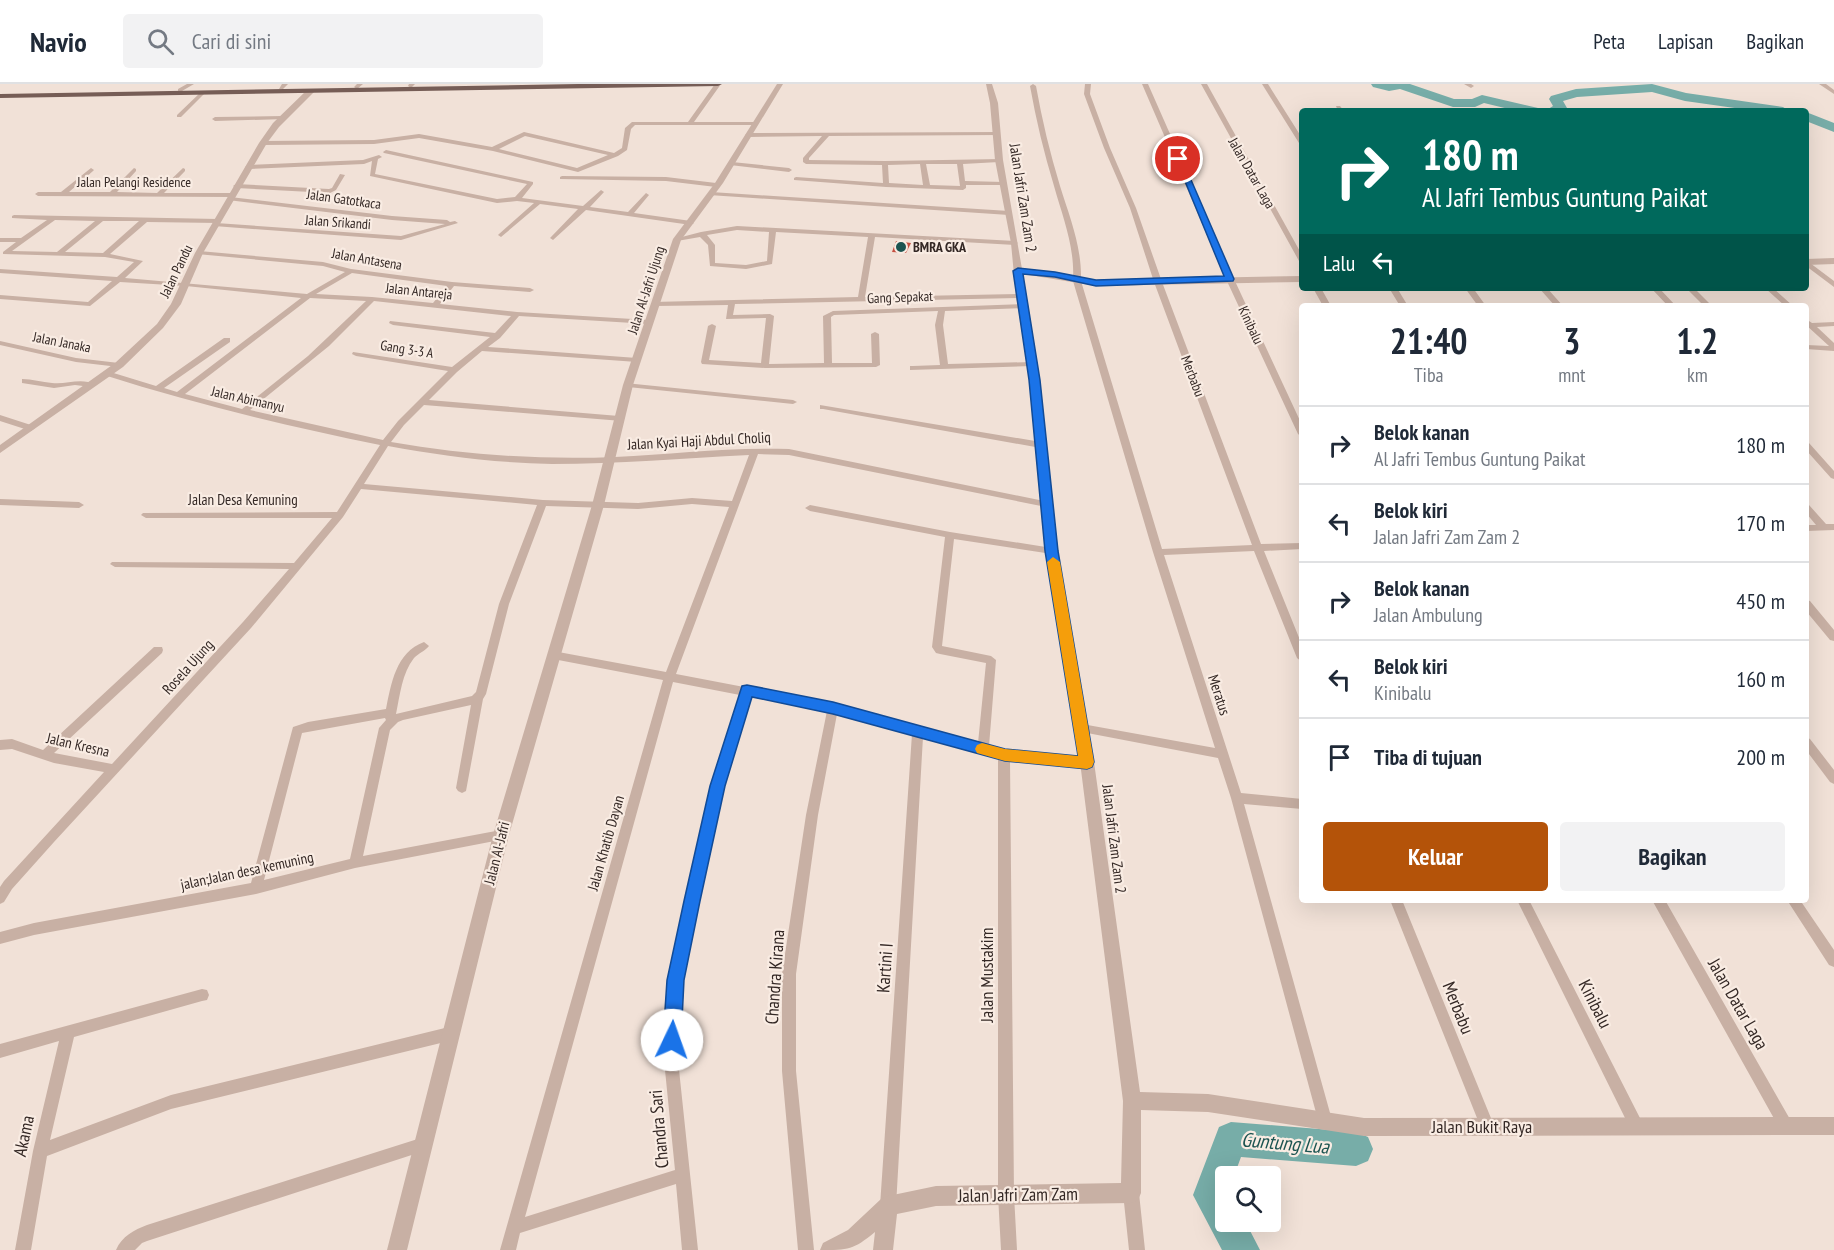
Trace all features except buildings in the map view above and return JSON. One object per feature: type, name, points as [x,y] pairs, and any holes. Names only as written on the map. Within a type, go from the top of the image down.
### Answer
[{"type":"main road","points":[[0,95],[202,93],[254,91],[283,86],[535,84]]},
{"type":"main road","points":[[0,95],[180,90],[310,92],[718,84]]},
{"type":"street","points":[[180,90],[192,84]]},
{"type":"street","points":[[690,123],[718,84]]},
{"type":"street","name":"Jalan Al-Jafri Ujung","points":[[609,459],[628,385],[677,239],[691,223],[732,164],[780,84]]},
{"type":"street","name":"Jalan Jafri Zam Zam 2","points":[[989,84],[1032,364],[1052,551],[1087,762],[1132,1101]]},
{"type":"street","name":"Merbabu","points":[[1088,84],[1088,94],[1107,148],[1133,208],[1158,282],[1258,549],[1299,651]]},
{"type":"street","name":"Kinibalu","points":[[1145,84],[1230,279],[1299,428]]},
{"type":"street","name":"Jalan Datar Laga","points":[[1204,84],[1299,256]]},
{"type":"street","points":[[1265,84],[1299,138]]},
{"type":"street","points":[[1822,84],[1834,92]]},
{"type":"street","name":"Meratus","points":[[1033,86],[1041,130],[1074,239],[1077,281],[1158,552],[1237,798],[1325,1120]]},
{"type":"street","name":"Jalan Pandu","points":[[0,450],[119,365],[160,326],[176,304],[199,253],[263,143],[283,118],[310,92]]},
{"type":"street","points":[[178,116],[202,93]]},
{"type":"street","points":[[215,119],[283,118]]},
{"type":"street","points":[[578,170],[616,155],[625,148],[628,128],[634,123],[755,124]]},
{"type":"street","points":[[493,149],[524,134],[616,155]]},
{"type":"street","points":[[748,135],[997,134]]},
{"type":"street","points":[[263,143],[374,142],[419,136],[493,149],[578,170],[666,178],[713,189],[1009,213]]},
{"type":"street","points":[[826,136],[804,161],[809,164],[848,164],[999,160]]},
{"type":"street","points":[[248,167],[375,160],[386,152],[395,139]]},
{"type":"street","points":[[386,152],[531,183],[518,199]]},
{"type":"street","points":[[375,160],[372,175],[502,201],[518,199],[691,223]]},
{"type":"street","points":[[924,162],[927,187]]},
{"type":"street","points":[[796,179],[961,189],[963,183],[960,162]]},
{"type":"street","points":[[885,163],[886,185]]},
{"type":"street","points":[[732,164],[789,170]]},
{"type":"street","points":[[848,164],[848,183]]},
{"type":"street","points":[[63,194],[91,170]]},
{"type":"street","points":[[112,194],[134,170]]},
{"type":"street","points":[[159,194],[183,170]]},
{"type":"street","points":[[232,193],[330,191],[334,189],[342,175]]},
{"type":"street","points":[[562,178],[666,178]]},
{"type":"street","points":[[963,183],[1004,184]]},
{"type":"street","points":[[553,238],[601,192]]},
{"type":"street","name":"Jalan Pelangi Residence","points":[[38,194],[232,193]]},
{"type":"street","name":"Jalan Gatotkaca","points":[[232,193],[366,216],[455,223]]},
{"type":"street","points":[[629,215],[646,195]]},
{"type":"street","points":[[501,235],[538,203]]},
{"type":"street","name":"Jalan Srikandi","points":[[14,217],[217,223],[401,238],[455,223]]},
{"type":"street","points":[[3,255],[53,218]]},
{"type":"street","points":[[59,254],[101,219]]},
{"type":"street","points":[[105,255],[145,220]]},
{"type":"street","points":[[677,239],[737,228],[1014,243]]},
{"type":"street","points":[[701,234],[710,240],[712,265],[759,266],[770,262],[773,229]]},
{"type":"street","points":[[861,300],[872,235]]},
{"type":"street","points":[[0,240],[22,240]]},
{"type":"street","name":"Jalan Antasena","points":[[199,253],[323,264],[351,271],[452,285],[530,290]]},
{"type":"street","points":[[0,297],[90,304],[140,263],[140,260],[105,255],[3,255]]},
{"type":"street","points":[[1809,262],[1834,261]]},
{"type":"street","points":[[1809,264],[1834,285]]},
{"type":"street","name":"Jalan Antareja","points":[[0,271],[186,284],[284,295],[372,299],[517,314],[650,322]]},
{"type":"street","points":[[178,395],[310,295],[351,271]]},
{"type":"street","points":[[1018,271],[1096,283],[1299,279]]},
{"type":"street","points":[[435,306],[452,285]]},
{"type":"street","points":[[1546,291],[1556,303]]},
{"type":"street","points":[[1658,291],[1669,303]]},
{"type":"street","points":[[1693,291],[1705,303]]},
{"type":"street","points":[[1772,291],[1786,303]]},
{"type":"street","points":[[243,412],[290,376],[356,317],[372,299]]},
{"type":"street","points":[[656,304],[861,300],[1022,301]]},
{"type":"street","name":"Gang Sepakat","points":[[828,365],[827,316],[841,312],[942,309],[1022,301]]},
{"type":"street","points":[[732,303],[729,317],[770,316],[765,366]]},
{"type":"street","points":[[942,309],[939,325],[944,367]]},
{"type":"street","name":"Rosela Ujung","points":[[0,898],[8,885],[36,854],[247,625],[340,515],[401,423],[454,370],[497,336],[517,314]]},
{"type":"street","points":[[393,323],[497,336]]},
{"type":"street","points":[[1809,323],[1834,324]]},
{"type":"street","points":[[1809,324],[1834,348]]},
{"type":"street","points":[[712,326],[705,362],[765,366],[876,365],[875,334]]},
{"type":"street","points":[[157,389],[227,340]]},
{"type":"street","name":"Jalan Janaka","points":[[0,343],[76,360],[119,365]]},
{"type":"street","points":[[1809,347],[1834,348]]},
{"type":"street","points":[[480,349],[637,360]]},
{"type":"street","name":"Gang 3-3 A","points":[[356,354],[454,370]]},
{"type":"street","points":[[913,368],[1032,364]]},
{"type":"street","name":"Jalan Abimanyu","points":[[107,373],[243,412],[385,444]]},
{"type":"street","points":[[25,381],[54,386],[75,383],[90,385]]},
{"type":"street","points":[[628,385],[793,402]]},
{"type":"street","points":[[423,402],[619,419]]},
{"type":"street","points":[[823,407],[1041,445]]},
{"type":"street","points":[[0,418],[31,428]]},
{"type":"street","name":"Jalan Kyai Haji Abdul Choliq","points":[[385,444],[454,456],[522,460],[609,459],[755,451],[789,452],[1046,504]]},
{"type":"street","name":"Jalan Khatib Dayan","points":[[508,1250],[669,678],[755,451]]},
{"type":"street","points":[[1811,457],[1834,476]]},
{"type":"street","name":"Jalan Al-Jafri","points":[[397,1250],[501,835],[598,505],[609,459]]},
{"type":"street","points":[[359,486],[543,504],[638,506],[692,501],[734,504]]},
{"type":"street","points":[[0,502],[79,505]]},
{"type":"street","points":[[462,788],[478,697],[504,604],[543,504]]},
{"type":"street","points":[[810,508],[950,535],[1052,551]]},
{"type":"street","points":[[1809,510],[1829,527]]},
{"type":"street","name":"Jalan Desa Kemuning","points":[[146,515],[340,515]]},
{"type":"street","points":[[1809,528],[1829,527]]},
{"type":"street","points":[[950,535],[938,647],[940,650],[991,660],[983,749]]},
{"type":"street","points":[[1158,552],[1299,546]]},
{"type":"street","points":[[115,564],[295,566]]},
{"type":"street","points":[[1809,608],[1834,637]]},
{"type":"street","points":[[355,863],[383,734],[390,718],[407,657],[415,649],[424,646]]},
{"type":"street","points":[[45,755],[158,650]]},
{"type":"street","points":[[553,655],[833,708],[1005,755],[1087,762]]},
{"type":"street","name":"Chandra Sari","points":[[690,1250],[670,1060],[675,980],[718,786],[747,690]]},
{"type":"street","points":[[256,888],[297,730],[308,726],[402,716],[478,697]]},
{"type":"street","name":"Chandra Kirana","points":[[806,1250],[789,1071],[789,974],[813,815],[833,708]]},
{"type":"street","points":[[1082,729],[1222,754]]},
{"type":"street","name":"Kartini I","points":[[888,1206],[918,732]]},
{"type":"street","name":"Jalan Kresna","points":[[0,745],[12,744],[45,755],[115,769]]},
{"type":"street","points":[[1809,746],[1834,779]]},
{"type":"street","name":"Jalan Mustakim","points":[[1005,755],[1006,1195],[1009,1250]]},
{"type":"street","points":[[1237,798],[1299,804]]},
{"type":"street","name":"jalan;Jalan desa kemuning","points":[[0,938],[34,929],[256,888],[355,863],[501,835]]},
{"type":"street","name":"Merbabu","points":[[1397,903],[1488,1128]]},
{"type":"street","name":"Kinibalu","points":[[1525,903],[1636,1125]]},
{"type":"street","name":"Jalan Datar Laga","points":[[1660,903],[1786,1126]]},
{"type":"street","points":[[1795,903],[1834,961]]},
{"type":"street","points":[[0,1050],[202,995]]},
{"type":"street","name":"Akama","points":[[23,1250],[40,1150],[68,1032]]},
{"type":"street","points":[[40,1150],[171,1102],[453,1033]]},
{"type":"street","points":[[1132,1101],[1131,1193],[1137,1250]]},
{"type":"street","name":"Jalan Bukit Raya","points":[[1132,1101],[1208,1103],[1364,1127],[1834,1126]]},
{"type":"street","points":[[124,1250],[137,1237],[147,1233],[424,1144]]},
{"type":"street","points":[[513,1228],[681,1175]]},
{"type":"street","name":"Jalan Jafri Zam Zam","points":[[888,1206],[936,1196],[1131,1193]]},
{"type":"street","points":[[830,1250],[855,1237],[888,1206]]},
{"type":"street","points":[[883,1250],[888,1206]]},
{"type":"waterway","points":[[1377,84],[1389,87],[1401,85],[1453,103],[1475,103],[1482,99],[1520,108]]},
{"type":"waterway","points":[[1561,108],[1555,99],[1576,93],[1652,88],[1685,97],[1762,108]]},
{"type":"waterway","points":[[1809,117],[1834,128]]},
{"type":"waterway","name":"Guntung Lua","points":[[1242,1250],[1210,1195],[1231,1139],[1356,1149]]},
{"type":"slow traffic","points":[[982,749],[1005,755],[1087,762],[1053,562]]},
{"type":"place","name":"BMRA GKA","points":[[901,247]]},
{"type":"route","points":[[672,1040],[675,980],[718,786],[747,690],[833,708],[1005,755],[1087,762],[1052,551],[1035,380],[1018,271],[1064,276],[1077,281],[1096,283],[1230,279],[1178,159]]}]
